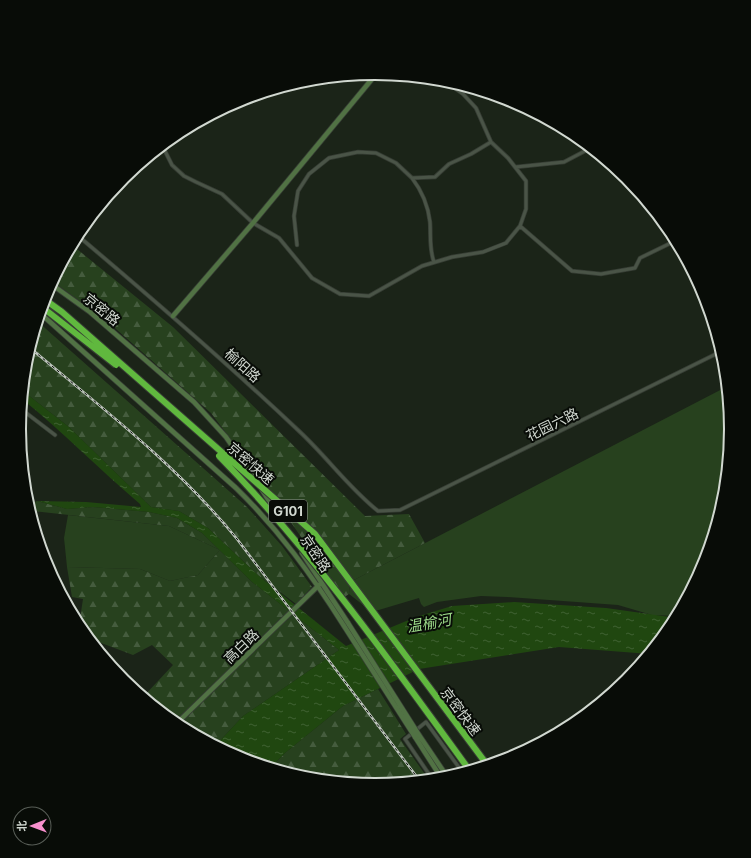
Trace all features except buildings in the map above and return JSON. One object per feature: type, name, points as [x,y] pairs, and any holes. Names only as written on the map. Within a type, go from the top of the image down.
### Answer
[{"type":"highway","name":"京密快速","points":[[50,303],[68,317],[315,534],[484,761]]},
{"type":"highway","name":"京密快速","points":[[47,311],[158,398],[216,452],[262,500],[308,554],[467,767]]},
{"type":"main road","points":[[173,316],[254,223],[371,80]]},
{"type":"main road","name":"京密路","points":[[56,288],[90,312],[194,402],[226,437],[417,736],[438,773]]},
{"type":"main road","name":"京密路","points":[[45,317],[252,504],[284,538],[320,584]]},
{"type":"main road","name":"高白路","points":[[181,720],[320,584]]},
{"type":"main road","name":"京密路","points":[[417,736],[444,772]]},
{"type":"street","points":[[165,151],[172,165],[184,176],[222,194],[254,223],[279,238],[312,278],[340,294],[369,296],[422,266],[452,257],[483,252],[506,243],[520,226],[526,209],[526,181],[508,158],[491,142],[476,108],[463,94],[455,89]]},
{"type":"street","points":[[412,178],[435,177],[449,164],[471,154],[491,142]]},
{"type":"street","points":[[516,167],[564,162],[587,151]]},
{"type":"street","points":[[297,245],[294,216],[298,191],[309,174],[330,158],[358,152],[376,153],[396,163],[412,178],[420,189],[427,207],[430,222],[430,252],[434,262]]},
{"type":"street","points":[[520,226],[572,271],[601,274],[635,268],[640,258],[671,243]]},
{"type":"street","name":"榆阳路","points":[[82,239],[173,316],[301,433],[356,493],[378,511],[389,512]]},
{"type":"street","name":"花园六路","points":[[389,512],[400,510],[716,354]]},
{"type":"street","points":[[27,413],[55,435]]},
{"type":"street","points":[[429,775],[405,739],[426,722],[460,768]]},
{"type":"green space","points":[[76,249],[173,327],[365,516],[409,514],[425,543],[350,582],[349,594],[343,598],[268,489],[211,413],[107,321],[57,285]]},
{"type":"green space","points":[[42,326],[247,507],[282,546],[312,587],[296,604],[259,576],[208,528],[179,511],[151,507],[69,427],[28,395],[33,361]]},
{"type":"green space","points":[[723,389],[725,429],[724,452],[722,475],[713,519],[689,584],[671,616],[652,615],[618,605],[481,596],[437,602],[424,607],[419,598],[372,612],[349,594],[350,582]]},
{"type":"green space","points":[[37,501],[67,509],[93,507],[149,512],[177,518],[202,533],[219,549],[169,526],[36,511],[35,502]]},
{"type":"green space","points":[[68,515],[169,526],[220,550],[198,575],[170,581],[140,569],[67,567],[64,538]]},
{"type":"green space","points":[[220,550],[252,582],[339,650],[243,716],[219,741],[181,720],[147,693],[173,665],[152,645],[133,655],[98,642],[80,616],[83,599],[72,597],[67,567],[140,569],[170,581],[198,575]]},
{"type":"green space","points":[[378,689],[406,734],[400,739],[426,775],[398,778],[353,778],[307,772],[274,764],[285,753],[343,706]]},
{"type":"water","name":"温榆河","points":[[28,395],[69,427],[151,507],[179,511],[208,528],[259,576],[346,646],[416,617],[452,606],[514,602],[606,608],[670,617],[653,642],[643,653],[559,647],[419,669],[343,706],[285,753],[274,764],[242,752],[219,741],[243,716],[339,650],[252,582],[202,533],[177,518],[149,512],[93,507],[67,509],[37,501],[86,502],[141,507],[140,504],[27,404]]},
{"type":"railway","points":[[35,352],[165,462],[214,512],[237,539],[417,776]]}]
